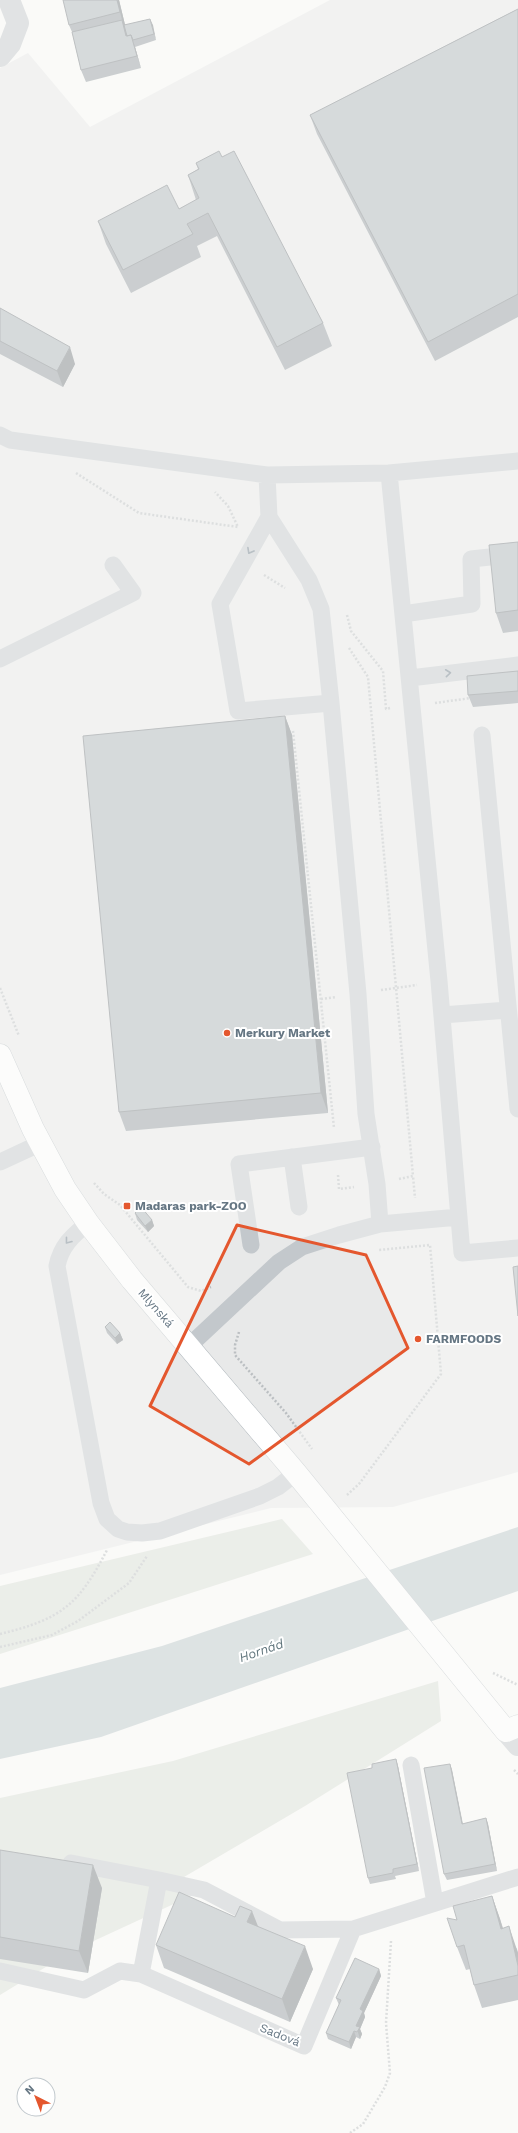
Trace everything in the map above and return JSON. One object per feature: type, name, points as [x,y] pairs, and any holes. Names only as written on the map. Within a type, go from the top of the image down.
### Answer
[{"type":"street","points":[[0,56],[10,44],[18,23],[9,0]]},
{"type":"street","name":"Mlynská","points":[[0,1055],[41,1143],[65,1189],[88,1223],[132,1280],[296,1473],[456,1668],[514,1734]]},
{"type":"lane","points":[[0,435],[10,440],[70,450],[267,475],[389,473],[518,461]]},
{"type":"lane","points":[[389,473],[442,1015],[462,1253],[518,1248]]},
{"type":"lane","points":[[267,475],[269,517],[309,580],[321,609],[332,703],[358,994],[366,1114],[377,1184],[380,1224]]},
{"type":"lane","points":[[269,517],[220,604],[238,711],[332,703]]},
{"type":"lane","points":[[403,614],[472,604],[471,559],[518,554]]},
{"type":"lane","points":[[0,659],[133,593],[114,565]]},
{"type":"lane","points":[[410,678],[518,665]]},
{"type":"lane","points":[[482,735],[518,1109]]},
{"type":"lane","points":[[442,1015],[508,1010]]},
{"type":"lane","points":[[0,1162],[41,1143]]},
{"type":"lane","points":[[251,1245],[239,1164],[372,1147]]},
{"type":"lane","points":[[292,1157],[299,1207]]},
{"type":"lane","points":[[189,1346],[279,1262],[302,1247],[380,1224],[459,1217]]},
{"type":"lane","points":[[88,1223],[69,1238],[60,1252],[57,1266],[101,1503],[107,1519],[118,1529],[127,1532],[142,1533],[160,1530],[260,1496],[278,1487],[296,1473]]},
{"type":"lane","points":[[411,1765],[435,1903]]},
{"type":"lane","points":[[55,1861],[101,1868],[204,1890],[280,1930],[353,1929],[518,1877]]},
{"type":"lane","points":[[141,1974],[160,1880]]},
{"type":"lane","name":"Sadová","points":[[0,1971],[84,1990],[120,1971],[141,1974],[304,2046],[353,1929]]},
{"type":"path","points":[[75,472],[138,513],[238,527],[228,506],[221,497],[210,490]]},
{"type":"path","points":[[287,731],[294,730],[339,1189],[377,1184],[414,1176]]},
{"type":"path","points":[[412,986],[397,988],[414,1176],[418,1246]]},
{"type":"path","points":[[0,988],[20,1038]]},
{"type":"path","points":[[91,1178],[104,1194],[120,1205],[128,1213],[188,1287],[201,1291],[211,1287]]},
{"type":"path","points":[[343,1499],[359,1484],[441,1374],[430,1245],[372,1251]]},
{"type":"path","points":[[241,1326],[235,1345],[235,1355],[281,1407],[315,1454]]},
{"type":"path","points":[[0,1634],[44,1621],[72,1602],[95,1574],[118,1529]]},
{"type":"path","points":[[0,1647],[52,1635],[102,1604],[135,1576],[160,1530]]},
{"type":"path","points":[[489,1670],[518,1685]]},
{"type":"path","points":[[350,2133],[363,2124],[385,2088],[390,2073],[386,2023],[392,1944],[383,1919]]},
{"type":"highlighted area","points":[[237,1225],[366,1255],[408,1348],[249,1464],[150,1406]]},
{"type":"shaded area","points":[[330,0],[518,0],[518,1472],[393,1507],[271,1508],[0,1575],[0,68],[28,53],[90,127]]},
{"type":"shaded area","points":[[282,1519],[313,1554],[0,1654],[0,1586]]},
{"type":"shaded area","points":[[438,1681],[441,1721],[305,1806],[184,1877],[204,1890],[72,1951],[0,1995],[0,1798],[173,1761]]},
{"type":"water","name":"Hornád","points":[[518,1527],[518,1591],[101,1737],[0,1759],[0,1688],[162,1646]]},
{"type":"building","points":[[63,0],[117,0],[120,12],[69,25]]},
{"type":"building","points":[[518,9],[518,294],[428,342],[310,115]]},
{"type":"building","points":[[150,19],[154,34],[133,40],[131,35],[127,36],[124,25]]},
{"type":"building","points":[[122,20],[126,36],[131,35],[137,56],[81,70],[72,32]]},
{"type":"building","points":[[219,151],[222,157],[234,151],[323,323],[277,347],[208,213],[187,224],[193,234],[123,270],[98,221],[167,185],[179,209],[199,198],[188,175],[199,169],[196,163]]},
{"type":"building","points":[[0,308],[70,347],[57,371],[0,341]]},
{"type":"building","points":[[518,542],[518,610],[496,613],[489,545]]},
{"type":"building","points":[[518,671],[518,691],[468,695],[467,676]]},
{"type":"building","points":[[285,716],[321,1093],[119,1112],[83,736]]},
{"type":"building","points":[[141,1207],[152,1220],[145,1226],[135,1213]]},
{"type":"building","points":[[518,1266],[518,1316],[513,1267]]},
{"type":"building","points":[[110,1322],[120,1333],[115,1338],[105,1327]]},
{"type":"building","points":[[396,1759],[417,1864],[393,1869],[393,1873],[368,1878],[347,1773],[372,1768],[372,1764]]},
{"type":"building","points":[[450,1764],[462,1824],[486,1818],[495,1864],[444,1874],[424,1768]]},
{"type":"building","points":[[0,1850],[93,1865],[79,1951],[0,1937]]},
{"type":"building","points":[[179,1892],[235,1917],[240,1906],[252,1911],[247,1922],[305,1946],[282,1999],[156,1945]]},
{"type":"building","points":[[492,1896],[501,1929],[509,1926],[518,1966],[518,1975],[474,1985],[464,1945],[457,1947],[447,1918],[457,1920],[453,1906]]},
{"type":"building","points":[[355,1958],[379,1969],[360,2009],[363,2011],[356,2026],[360,2027],[357,2032],[354,2031],[349,2042],[326,2033],[341,2000],[336,1998]]},
{"type":"place","name":"Merkury Market","points":[[227,1033]]},
{"type":"place","name":"Madaras park-ZOO","points":[[127,1206]]},
{"type":"place","name":"FARMFOODS","points":[[418,1339]]}]
